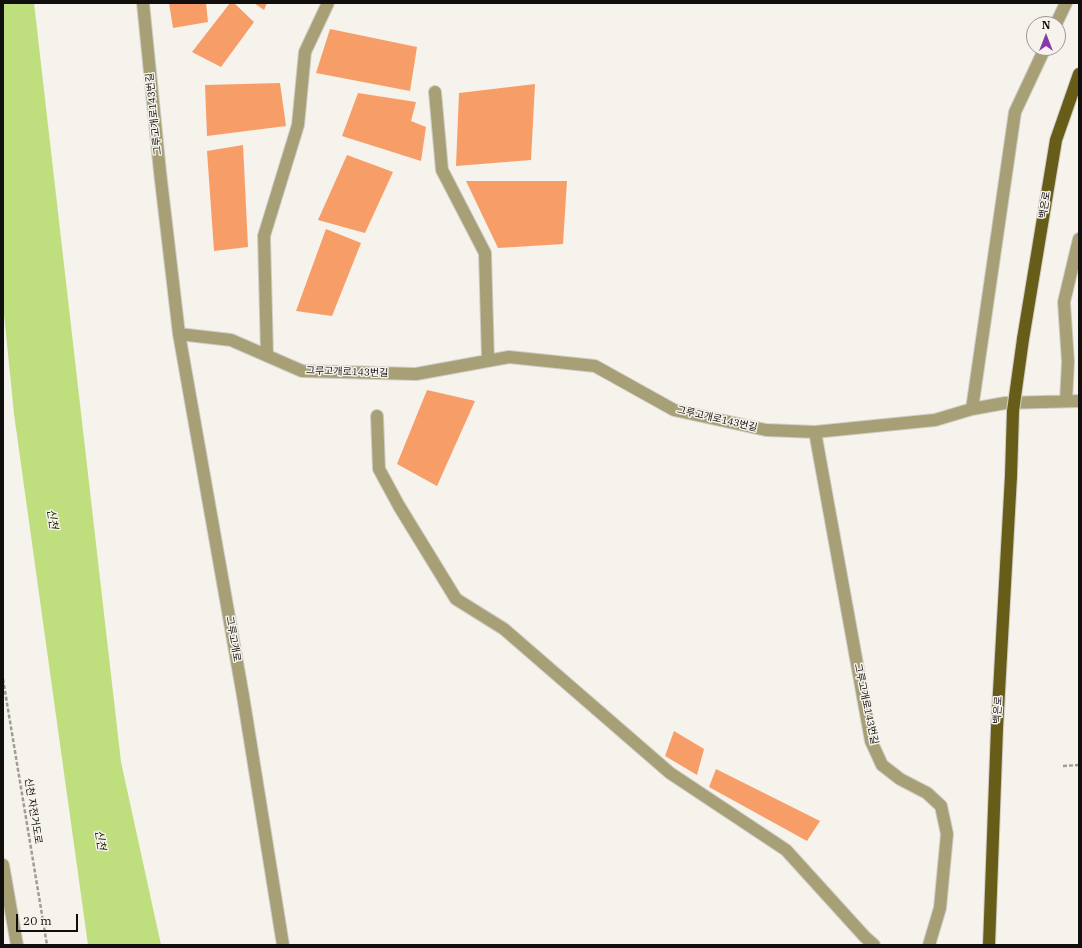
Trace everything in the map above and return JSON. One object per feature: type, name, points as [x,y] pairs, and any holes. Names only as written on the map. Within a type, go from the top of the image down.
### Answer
[{"type":"main road","name":"백은로","points":[[989,945],[997,728],[1011,476],[1013,411],[1056,140],[1079,74]]},
{"type":"street","name":"그루고개로143번길","points":[[143,3],[160,172],[179,334],[231,340],[302,371],[416,374],[509,357],[595,366],[674,410],[766,430],[815,432],[935,420],[972,409],[1005,404],[1079,401]]},
{"type":"street","points":[[267,355],[264,236],[298,124],[305,52],[328,3]]},
{"type":"street","points":[[1060,16],[1066,3]]},
{"type":"street","points":[[972,409],[1015,112],[1041,56]]},
{"type":"street","points":[[435,92],[442,170],[485,253],[488,361]]},
{"type":"street","points":[[1066,401],[1068,362],[1064,302],[1079,240]]},
{"type":"street","name":"그루고개로","points":[[179,334],[243,696],[283,945]]},
{"type":"street","points":[[377,416],[379,469],[399,506],[456,599],[504,629],[670,773],[786,850],[865,938],[874,945]]},
{"type":"street","name":"그루고개로143번길","points":[[815,432],[871,740],[882,765],[900,779],[927,793],[941,806],[947,834],[940,908],[929,945]]},
{"type":"street","points":[[3,865],[17,945]]},
{"type":"path","name":"신천 자전거도로","points":[[3,679],[47,945]]},
{"type":"path","points":[[1063,766],[1079,765]]},
{"type":"water","name":"신천","points":[[3,3],[34,3],[121,762],[161,945],[88,945],[14,414],[3,304]]},
{"type":"building","points":[[169,3],[206,3],[208,22],[173,28]]},
{"type":"building","points":[[230,3],[234,3],[254,22],[221,67],[192,52]]},
{"type":"building","points":[[254,3],[267,3],[264,10]]},
{"type":"building","points":[[330,29],[417,47],[410,91],[316,73]]},
{"type":"building","points":[[280,83],[286,126],[207,136],[205,85]]},
{"type":"building","points":[[535,84],[531,160],[456,166],[459,93]]},
{"type":"building","points":[[358,93],[416,102],[411,121],[426,127],[421,161],[342,136]]},
{"type":"building","points":[[243,145],[248,247],[214,251],[207,151]]},
{"type":"building","points":[[347,155],[393,172],[365,233],[318,220]]},
{"type":"building","points":[[466,181],[567,181],[563,244],[498,248]]},
{"type":"building","points":[[326,229],[361,243],[332,316],[296,311]]},
{"type":"building","points":[[427,390],[475,401],[437,486],[397,464]]},
{"type":"building","points":[[674,731],[704,749],[697,775],[665,756]]},
{"type":"building","points":[[716,769],[820,821],[807,841],[709,787]]}]
